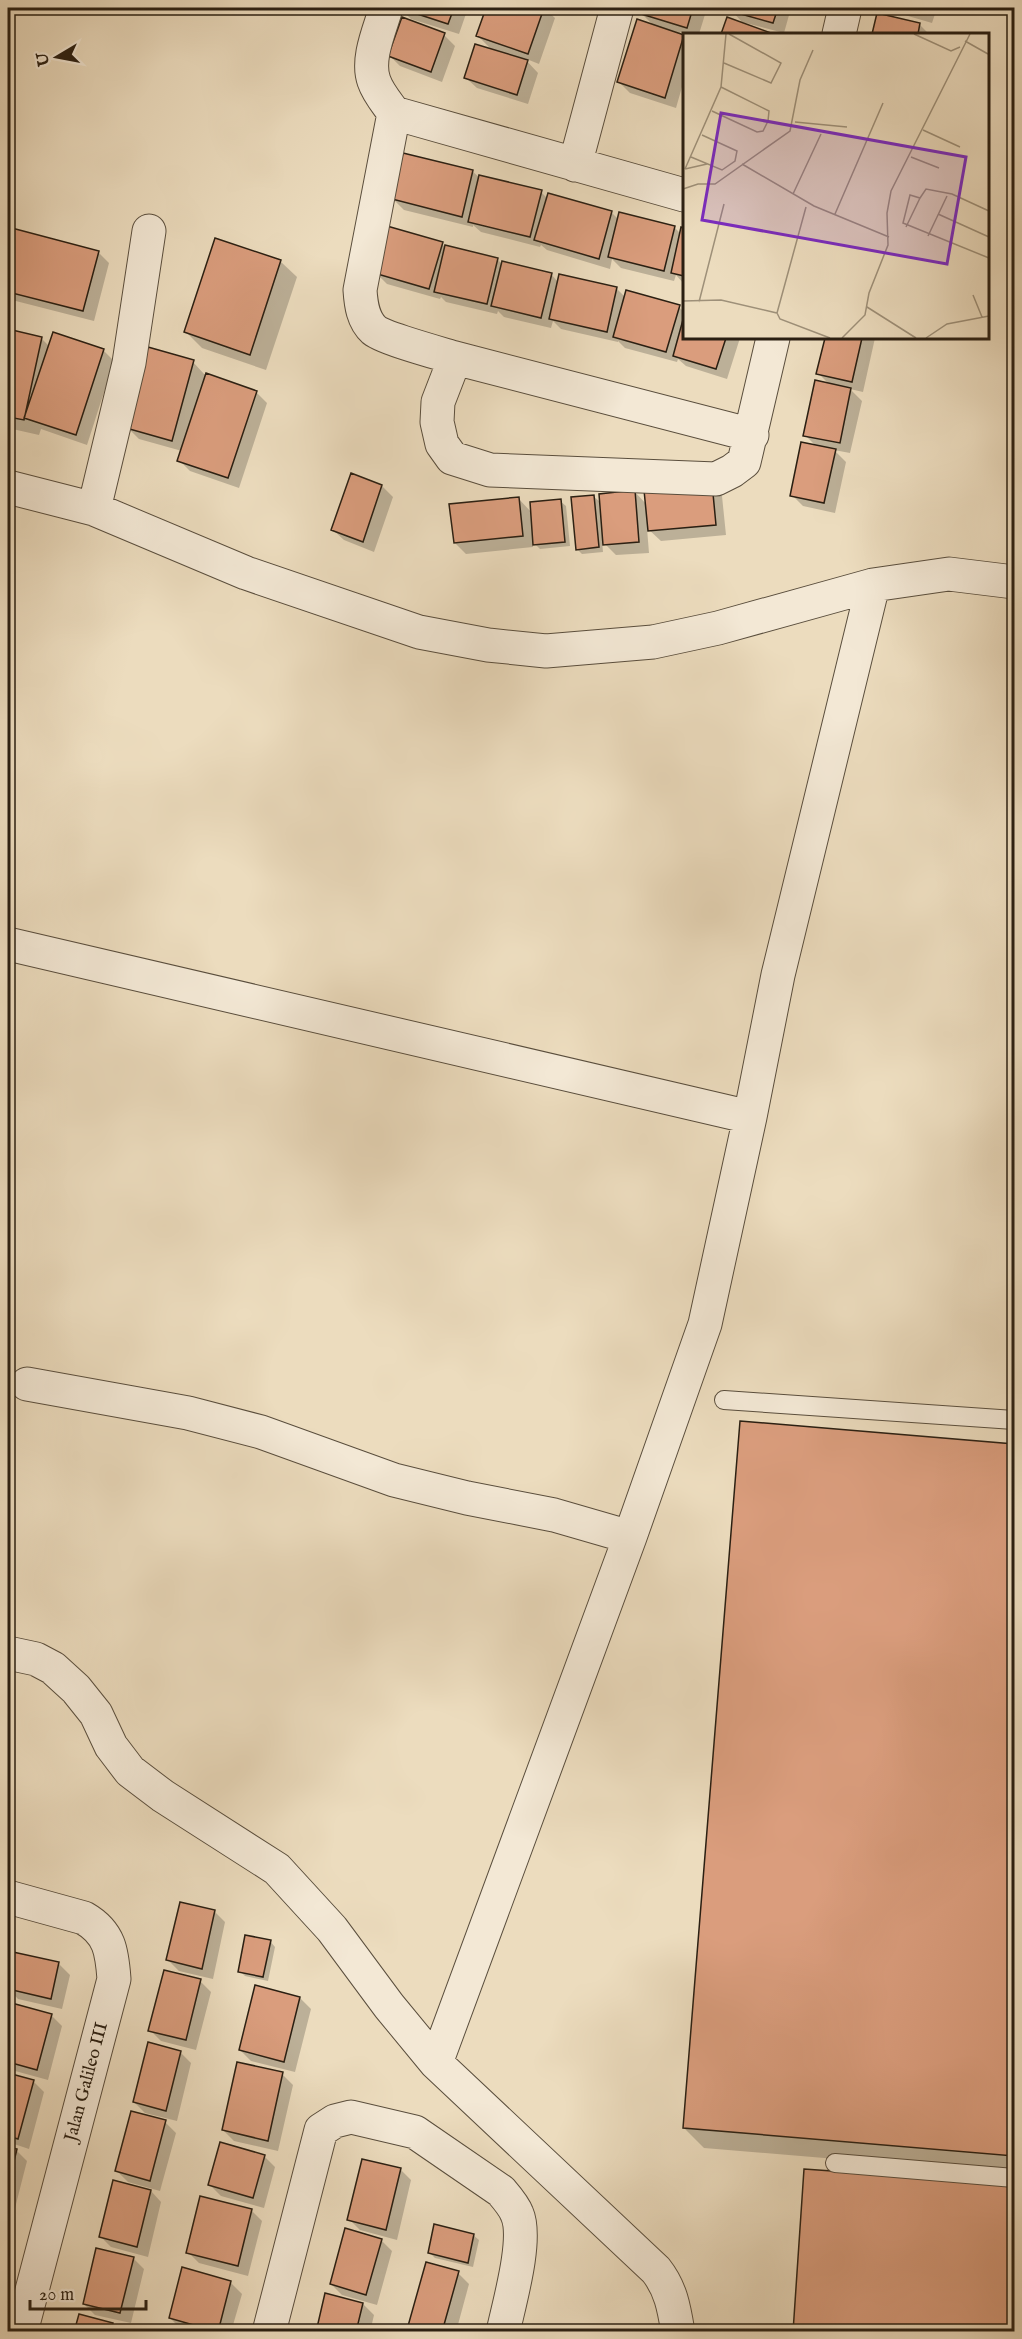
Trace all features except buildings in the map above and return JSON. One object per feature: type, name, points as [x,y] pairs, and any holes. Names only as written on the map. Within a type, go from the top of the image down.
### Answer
[{"type":"street","points":[[386,8],[372,63],[373,80],[379,93],[394,113],[683,195]]},
{"type":"street","points":[[575,165],[617,8]]},
{"type":"street","points":[[839,33],[845,8]]},
{"type":"street","points":[[394,113],[360,291],[364,316],[375,332],[455,358],[752,435]]},
{"type":"street","points":[[94,509],[129,363],[149,231]]},
{"type":"street","points":[[455,358],[438,402],[437,422],[442,444],[452,458],[490,470],[716,479],[744,462],[773,339]]},
{"type":"street","points":[[8,487],[94,509],[246,573],[430,635],[488,645],[546,651],[653,642],[718,628],[873,585],[949,574],[1014,582]]},
{"type":"street","points":[[436,2063],[630,1537],[705,1323],[778,975],[873,585]]},
{"type":"street","points":[[8,944],[750,1117]]},
{"type":"street","points":[[27,1384],[188,1413],[261,1432],[394,1480],[467,1498],[554,1515],[630,1537]]},
{"type":"street","points":[[8,1653],[36,1659],[53,1668],[76,1689],[96,1714],[111,1746],[130,1771],[163,1797],[277,1869],[332,1929],[389,2006],[436,2063],[656,2270],[672,2296],[678,2331]]},
{"type":"street","name":"Jalan Galileo III","points":[[8,1897],[84,1918],[92,1923],[111,1947],[114,1979],[21,2331]]},
{"type":"street","points":[[268,2331],[321,2130],[334,2121],[351,2117],[415,2132],[501,2191],[509,2201],[517,2214],[521,2237],[503,2331]]},
{"type":"lane","points":[[724,1400],[1014,1420]]},
{"type":"lane","points":[[835,2163],[1014,2178]]}]
